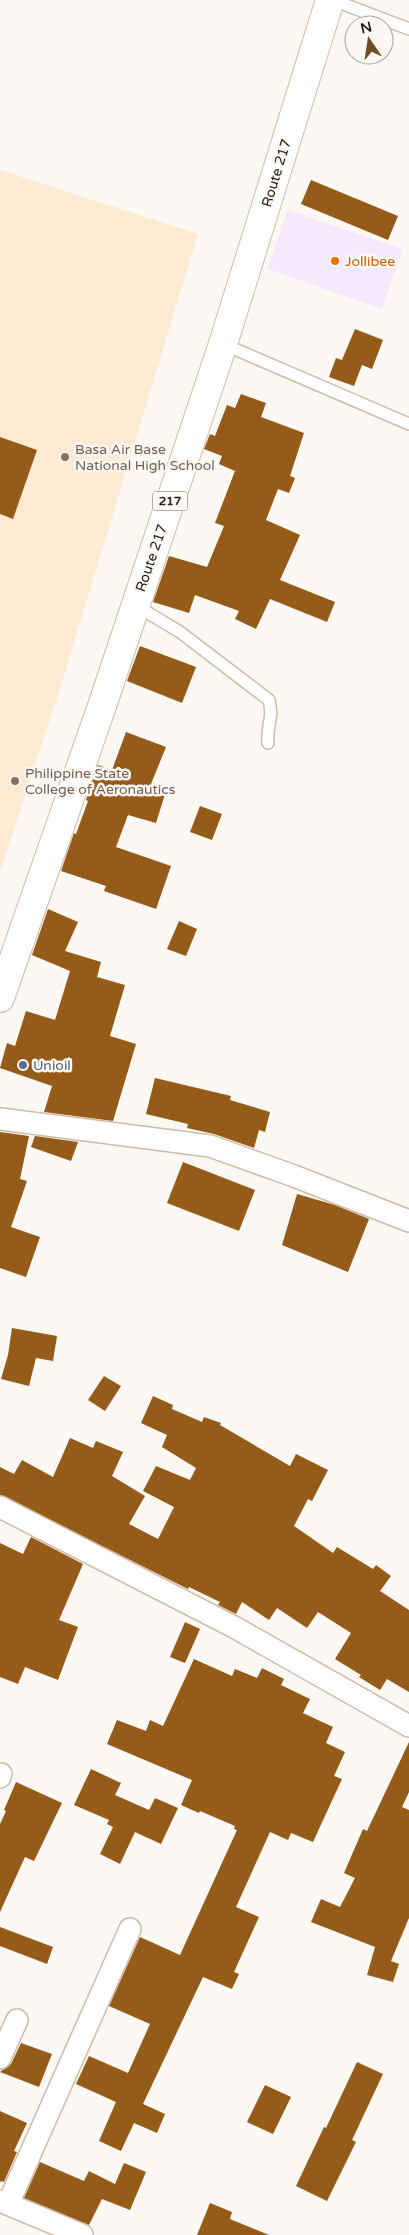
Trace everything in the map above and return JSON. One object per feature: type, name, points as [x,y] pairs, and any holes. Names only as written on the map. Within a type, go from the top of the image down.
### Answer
[{"type":"main road","name":"Route 217","points":[[0,998],[135,605],[222,344],[331,0]]},
{"type":"street","points":[[0,1119],[210,1146],[294,1176],[409,1221]]},
{"type":"street","points":[[0,1507],[234,1627],[409,1726]]},
{"type":"street","points":[[82,2235],[4,2203],[130,1929]]},
{"type":"street","points":[[0,2058],[18,2020]]},
{"type":"lane","points":[[331,0],[409,29]]},
{"type":"lane","points":[[222,344],[409,424]]},
{"type":"lane","points":[[135,605],[180,632],[269,700],[272,712],[267,735],[268,743]]},
{"type":"shaded area","name":"Basa Air Base National High School","points":[[0,170],[198,234],[59,692],[0,871]]},
{"type":"shaded area","points":[[288,210],[403,249],[382,309],[267,269]]},
{"type":"building","points":[[311,180],[398,216],[388,240],[301,204]]},
{"type":"building","points":[[355,329],[383,340],[372,369],[362,365],[354,386],[329,377],[336,358],[342,360]]},
{"type":"building","points":[[241,394],[266,403],[261,417],[304,433],[290,476],[295,478],[289,493],[278,489],[266,520],[300,535],[280,580],[335,602],[327,622],[270,599],[256,629],[235,619],[239,611],[195,595],[189,613],[153,602],[169,556],[207,567],[224,526],[215,523],[235,471],[219,464],[222,456],[204,449],[210,434],[215,436],[227,405],[235,408]]},
{"type":"building","points":[[0,437],[37,450],[13,519],[0,514]]},
{"type":"building","points":[[140,646],[196,667],[182,703],[127,681]]},
{"type":"building","points":[[126,732],[166,747],[149,789],[165,794],[156,823],[128,815],[116,847],[171,866],[156,909],[104,891],[106,886],[61,871],[74,833],[76,834],[88,801],[86,800],[98,765],[112,770]]},
{"type":"building","points":[[200,806],[222,814],[212,840],[190,832]]},
{"type":"building","points":[[48,909],[78,922],[65,951],[101,962],[97,977],[125,985],[110,1036],[136,1044],[113,1121],[44,1112],[52,1086],[0,1068],[7,1043],[15,1046],[26,1011],[55,1020],[70,971],[32,955]]},
{"type":"building","points":[[179,921],[197,929],[186,956],[167,949]]},
{"type":"building","points":[[155,1078],[231,1096],[230,1100],[270,1112],[265,1132],[259,1130],[254,1148],[214,1134],[187,1128],[188,1124],[146,1114]]},
{"type":"building","points":[[0,1132],[29,1136],[20,1179],[27,1181],[11,1227],[40,1237],[26,1277],[0,1268]]},
{"type":"building","points":[[35,1136],[78,1142],[71,1161],[31,1147]]},
{"type":"building","points":[[183,1162],[255,1190],[239,1231],[167,1203]]},
{"type":"building","points":[[297,1194],[335,1205],[369,1219],[348,1272],[282,1245]]},
{"type":"building","points":[[12,1328],[57,1336],[53,1361],[36,1358],[29,1386],[1,1379],[8,1355]]},
{"type":"building","points":[[104,1376],[121,1386],[105,1411],[88,1400]]},
{"type":"building","points":[[153,1396],[173,1405],[172,1409],[202,1422],[204,1417],[221,1423],[220,1425],[290,1466],[296,1454],[328,1470],[312,1501],[308,1499],[294,1526],[333,1553],[337,1547],[373,1569],[376,1565],[391,1576],[380,1591],[409,1610],[409,1692],[387,1679],[380,1690],[359,1677],[361,1675],[335,1659],[351,1633],[318,1612],[307,1628],[277,1608],[269,1620],[242,1602],[236,1614],[218,1605],[220,1602],[189,1587],[188,1589],[0,1495],[0,1467],[14,1474],[22,1460],[53,1477],[70,1438],[93,1448],[96,1441],[123,1452],[112,1476],[145,1496],[129,1524],[158,1539],[174,1507],[143,1491],[156,1466],[190,1480],[196,1468],[162,1447],[167,1435],[141,1423]]},
{"type":"building","points":[[31,1537],[83,1564],[59,1620],[78,1627],[58,1680],[25,1667],[18,1684],[0,1677],[0,1543],[23,1554]]},
{"type":"building","points":[[185,1622],[200,1629],[185,1663],[170,1657]]},
{"type":"building","points":[[194,1659],[232,1676],[235,1669],[257,1678],[262,1668],[284,1679],[281,1685],[310,1699],[303,1713],[333,1727],[326,1743],[345,1752],[334,1776],[342,1779],[313,1842],[291,1833],[288,1840],[270,1832],[236,1907],[259,1917],[234,1972],[239,1974],[232,1989],[203,1977],[143,2104],[165,2114],[157,2133],[134,2123],[121,2151],[99,2141],[116,2102],[76,2084],[89,2056],[128,2073],[150,2024],[109,2006],[140,1937],[180,1955],[237,1830],[234,1829],[235,1826],[181,1805],[192,1780],[107,1744],[117,1720],[146,1731],[150,1720],[163,1726]]},
{"type":"building","points":[[409,1742],[409,1792],[402,1807],[409,1810],[409,1918],[391,1961],[399,1964],[393,1982],[367,1975],[375,1947],[311,1922],[321,1899],[340,1907],[355,1878],[344,1873],[363,1829],[367,1831]]},
{"type":"building","points":[[91,1769],[121,1783],[115,1795],[149,1810],[155,1798],[178,1808],[161,1844],[135,1832],[120,1864],[100,1854],[113,1827],[107,1824],[109,1820],[74,1805]]},
{"type":"building","points":[[16,1782],[62,1803],[34,1861],[25,1857],[0,1912],[0,1824]]},
{"type":"building","points":[[0,1927],[53,1947],[47,1964],[0,1946]]},
{"type":"building","points":[[21,2043],[52,2054],[39,2087],[0,2072],[11,2064]]},
{"type":"building","points":[[357,2062],[383,2074],[352,2140],[356,2142],[327,2201],[296,2186]]},
{"type":"building","points":[[265,2085],[291,2097],[273,2134],[247,2122]]},
{"type":"building","points":[[0,2111],[27,2123],[14,2151],[17,2152],[4,2182],[1,2181],[0,2183]]},
{"type":"building","points":[[40,2162],[84,2181],[89,2171],[115,2184],[124,2163],[146,2172],[130,2210],[102,2199],[89,2225],[24,2198]]},
{"type":"building","points":[[210,2203],[232,2212],[230,2219],[269,2235],[197,2235]]},
{"type":"place","name":"Jollibee","points":[[335,261]]},
{"type":"place","name":"Basa Air Base National High School","points":[[65,457]]},
{"type":"place","name":"Philippine State College of Aeronautics","points":[[15,781]]},
{"type":"place","name":"Unioil","points":[[23,1065]]}]
